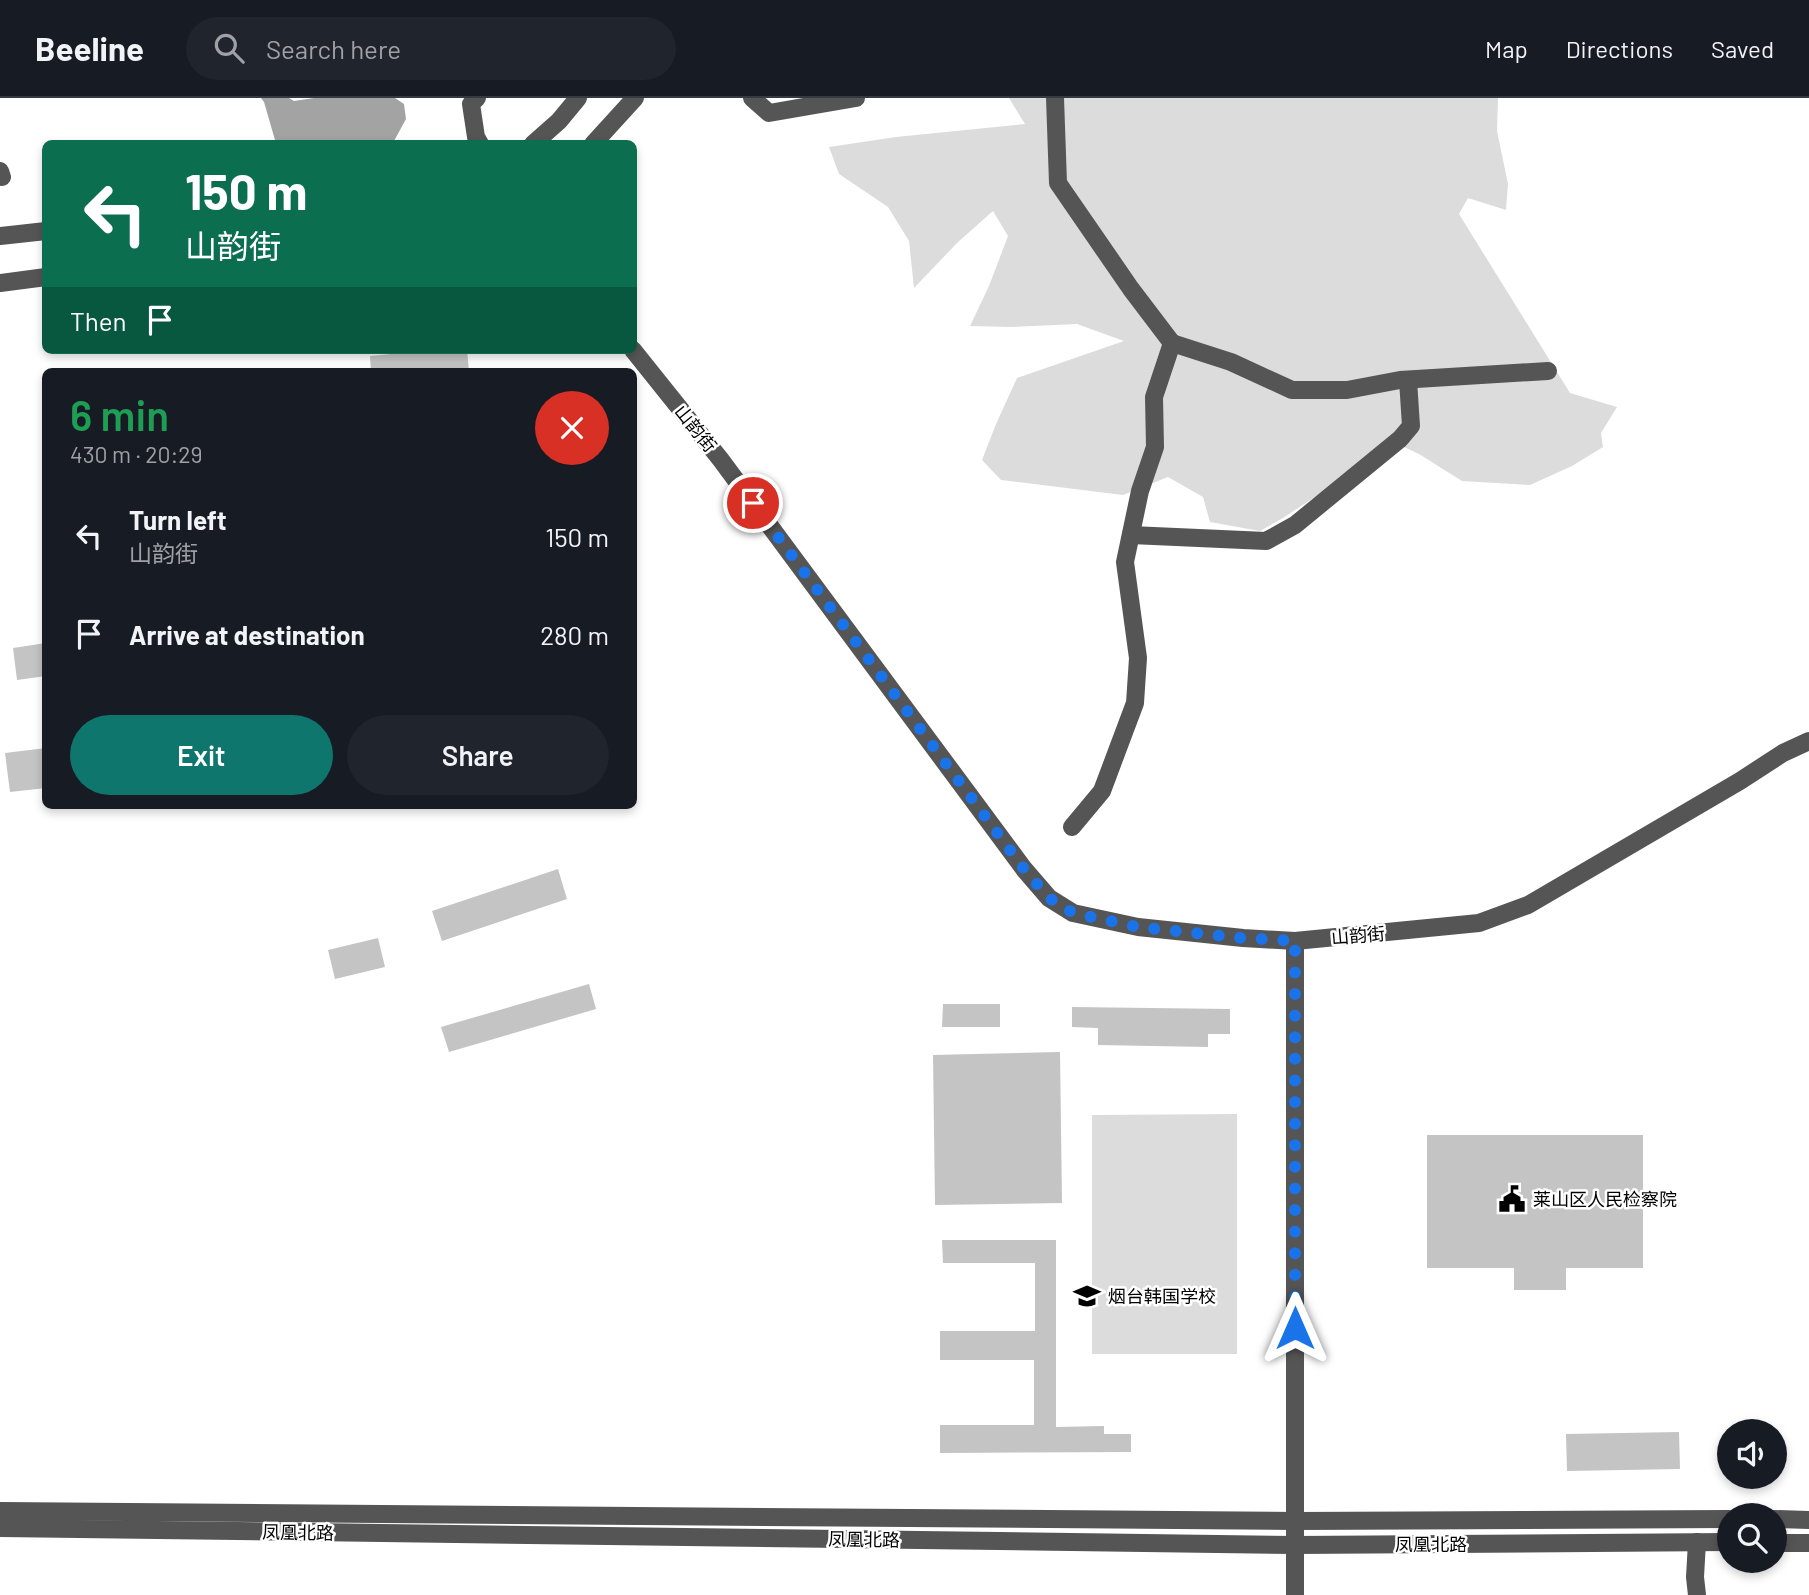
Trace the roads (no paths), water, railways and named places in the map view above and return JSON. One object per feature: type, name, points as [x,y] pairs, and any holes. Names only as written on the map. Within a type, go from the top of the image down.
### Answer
[{"type":"street","points":[[477,98],[471,104],[477,140]]},
{"type":"street","points":[[538,140],[559,121],[578,98]]},
{"type":"street","points":[[597,140],[635,98]]},
{"type":"street","points":[[752,98],[769,113],[856,98]]},
{"type":"street","points":[[1055,98],[1058,183],[1171,343],[1231,362],[1292,390],[1346,390],[1408,380],[1548,370]]},
{"type":"street","points":[[0,236],[42,231]]},
{"type":"street","points":[[0,283],[42,278]]},
{"type":"street","points":[[1072,827],[1102,791],[1135,704],[1138,659],[1125,562],[1140,491],[1155,447],[1154,397],[1171,343]]},
{"type":"street","name":"山韵街","points":[[636,354],[721,460],[1024,869],[1049,898],[1073,913],[1138,927],[1295,941],[1479,923],[1528,905],[1783,753],[1809,741]]},
{"type":"street","points":[[1131,535],[1266,541],[1296,526],[1400,439],[1411,426],[1408,380]]},
{"type":"street","points":[[1294,1595],[1295,941]]},
{"type":"street","name":"凤凰北路","points":[[0,1511],[1295,1521],[1717,1519]]},
{"type":"street","points":[[1787,1519],[1809,1520]]},
{"type":"street","name":"凤凰北路","points":[[0,1528],[1295,1545],[1717,1542]]},
{"type":"street","points":[[1697,1542],[1697,1595]]},
{"type":"street","points":[[1787,1543],[1809,1544]]},
{"type":"place","name":"莱山区人民检察院","points":[[1512,1199]]},
{"type":"place","name":"烟台韩国学校","points":[[1087,1296]]}]
